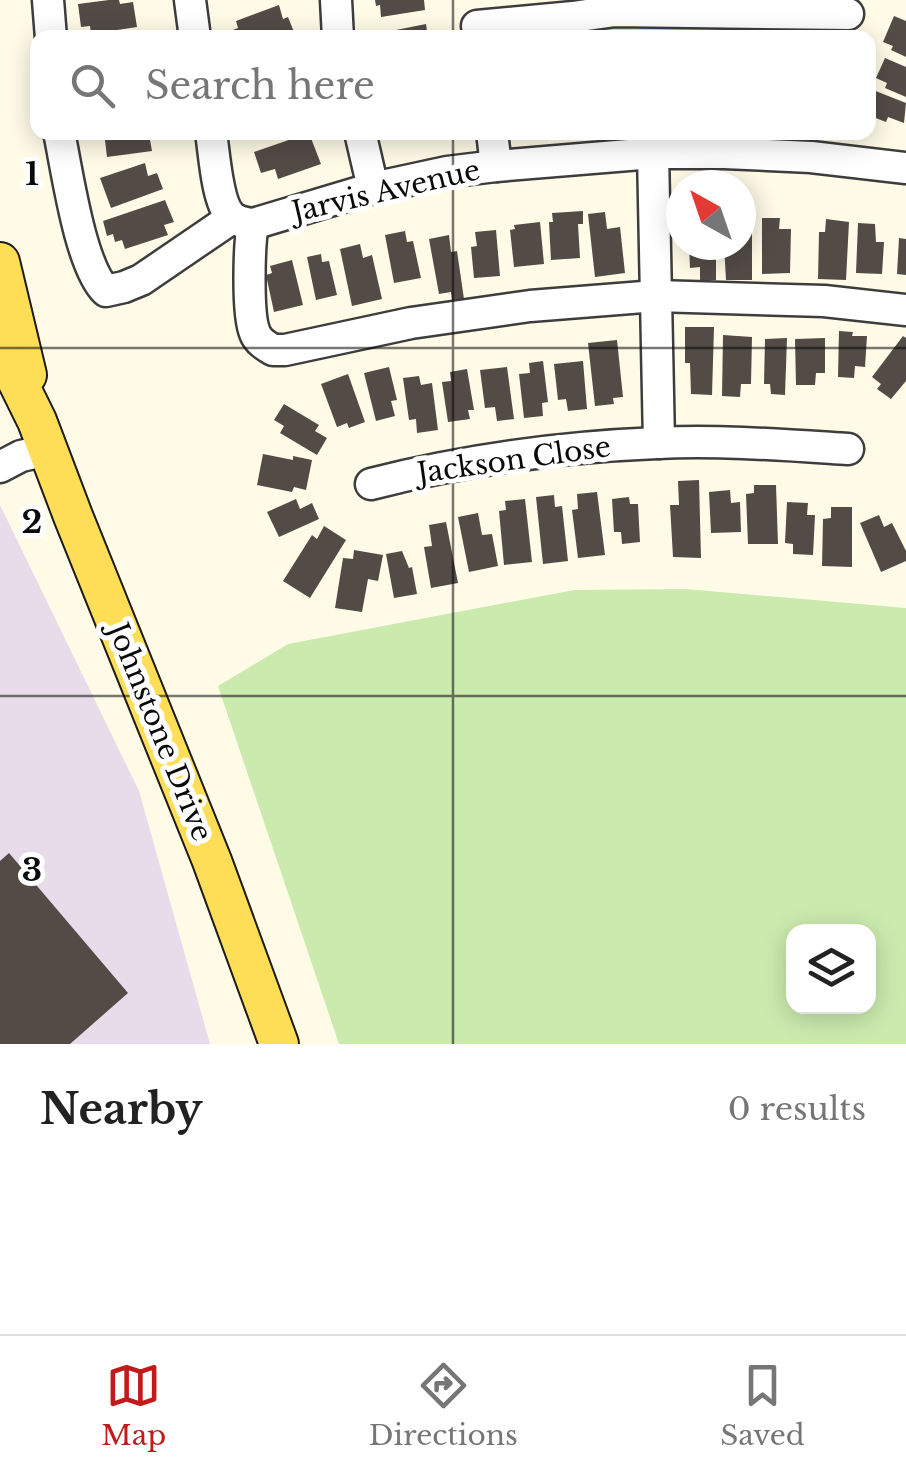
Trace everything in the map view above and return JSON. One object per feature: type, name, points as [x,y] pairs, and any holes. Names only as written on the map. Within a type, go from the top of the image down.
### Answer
[{"type":"main road","name":"Johnstone Drive","points":[[0,262],[43,436]]},
{"type":"main road","name":"Johnstone Drive","points":[[0,346],[43,436],[212,862],[279,1044]]},
{"type":"street","points":[[48,0],[50,30]]},
{"type":"street","points":[[190,0],[194,30]]},
{"type":"street","points":[[336,0],[338,30]]},
{"type":"street","points":[[477,21],[616,5],[848,17]]},
{"type":"street","name":"Jarvis Avenue","points":[[61,140],[85,250],[99,284],[106,290],[140,280],[238,219],[446,172],[814,145],[906,168]]},
{"type":"street","points":[[211,140],[223,202],[238,219],[249,246],[254,332],[273,350],[411,322],[530,306],[656,296],[824,300],[906,310]]},
{"type":"street","points":[[362,140],[373,188]]},
{"type":"street","points":[[493,140],[496,166]]},
{"type":"street","points":[[653,154],[659,443]]},
{"type":"street","points":[[0,468],[43,436]]},
{"type":"street","name":"Jackson Close","points":[[371,484],[457,464],[659,443],[848,449]]},
{"type":"shaded area","points":[[0,505],[139,791],[210,1044],[0,1044]]},
{"type":"green space","points":[[647,22],[764,30],[574,30]]},
{"type":"green space","points":[[685,589],[906,608],[906,1044],[339,1044],[218,686],[288,644],[574,590]]},
{"type":"building","points":[[375,0],[424,0],[425,10],[381,17],[380,5],[376,6]]},
{"type":"building","points":[[133,2],[137,27],[81,27],[78,4]]},
{"type":"building","points":[[279,5],[283,19],[288,17],[293,30],[233,30],[238,28],[236,21]]},
{"type":"building","points":[[894,16],[906,21],[906,57],[883,42]]},
{"type":"building","points":[[426,24],[427,30],[396,30]]},
{"type":"building","points":[[885,58],[906,67],[906,97],[885,88],[887,83],[876,78]]},
{"type":"building","points":[[876,91],[906,103],[904,123],[888,117],[886,122],[876,118]]},
{"type":"building","points":[[105,140],[150,140],[152,151],[107,157]]},
{"type":"building","points":[[289,140],[312,140],[321,164],[278,179],[275,169],[261,173],[254,152]]},
{"type":"building","points":[[145,163],[148,176],[157,173],[163,189],[111,208],[100,178]]},
{"type":"building","points":[[165,200],[174,222],[164,225],[168,235],[125,249],[122,240],[115,242],[113,234],[107,236],[103,221]]},
{"type":"building","points":[[583,211],[583,224],[578,224],[580,258],[551,260],[552,213]]},
{"type":"building","points":[[605,212],[607,229],[620,227],[625,273],[595,277],[588,214]]},
{"type":"building","points":[[762,218],[780,218],[779,229],[791,229],[790,273],[762,274]]},
{"type":"building","points":[[826,219],[849,222],[846,280],[818,279],[819,232],[825,232]]},
{"type":"building","points":[[540,222],[544,264],[514,267],[510,230],[515,229],[514,225]]},
{"type":"building","points":[[858,223],[875,224],[876,242],[884,242],[882,274],[856,273]]},
{"type":"building","points":[[496,230],[500,276],[474,278],[471,247],[477,246],[475,232]]},
{"type":"building","points":[[405,231],[407,242],[413,241],[421,278],[394,283],[385,235]]},
{"type":"building","points":[[449,235],[451,252],[457,251],[464,299],[452,300],[451,292],[439,294],[429,239]]},
{"type":"building","points":[[899,238],[906,239],[906,275],[897,274]]},
{"type":"building","points":[[360,244],[363,258],[372,255],[382,299],[352,306],[340,249]]},
{"type":"building","points":[[321,254],[322,262],[329,261],[337,295],[316,300],[307,257]]},
{"type":"building","points":[[292,260],[303,305],[274,312],[266,275],[272,273],[270,266]]},
{"type":"building","points":[[690,260],[716,260],[716,280],[700,281],[700,267],[690,268]]},
{"type":"building","points":[[725,260],[752,260],[752,280],[726,280]]},
{"type":"building","points":[[685,327],[714,327],[712,395],[691,394],[690,363],[685,363]]},
{"type":"building","points":[[839,331],[867,336],[865,367],[855,366],[854,378],[838,377]]},
{"type":"building","points":[[723,335],[752,337],[751,384],[741,384],[740,397],[722,396]]},
{"type":"building","points":[[903,336],[906,381],[891,399],[877,389],[881,384],[872,377]]},
{"type":"building","points":[[787,338],[785,395],[771,394],[770,384],[764,384],[765,339]]},
{"type":"building","points":[[825,338],[825,373],[816,373],[815,385],[796,385],[795,339]]},
{"type":"building","points":[[617,340],[623,397],[613,398],[614,404],[595,406],[588,343]]},
{"type":"building","points":[[543,361],[548,402],[542,403],[543,416],[524,418],[519,374],[530,373],[529,363]]},
{"type":"building","points":[[583,361],[587,409],[568,411],[566,399],[558,400],[554,364]]},
{"type":"building","points":[[389,367],[397,400],[391,401],[395,416],[376,421],[364,373]]},
{"type":"building","points":[[507,367],[514,419],[497,421],[495,407],[485,408],[480,370]]},
{"type":"building","points":[[467,369],[474,410],[468,410],[470,419],[448,422],[442,382],[451,381],[450,372]]},
{"type":"building","points":[[348,374],[365,422],[349,428],[347,423],[337,427],[321,384]]},
{"type":"building","points":[[419,376],[421,385],[432,383],[438,430],[417,433],[416,419],[409,420],[403,378]]},
{"type":"building","points":[[284,404],[319,425],[315,431],[327,438],[317,455],[280,433],[284,426],[274,420]]},
{"type":"building","points":[[263,454],[312,460],[306,490],[294,487],[292,492],[257,485]]},
{"type":"building","points":[[699,480],[701,558],[673,557],[670,505],[679,505],[678,481]]},
{"type":"building","points":[[754,485],[776,485],[778,544],[748,544],[746,494],[754,493]]},
{"type":"building","points":[[730,490],[731,503],[740,502],[741,532],[711,533],[709,492]]},
{"type":"building","points":[[597,492],[605,555],[578,558],[572,510],[578,509],[577,494]]},
{"type":"building","points":[[554,495],[555,507],[562,506],[568,561],[543,564],[536,497]]},
{"type":"building","points":[[629,497],[630,504],[638,504],[640,542],[622,544],[621,532],[614,532],[612,499]]},
{"type":"building","points":[[296,499],[300,509],[312,503],[319,519],[279,537],[267,512]]},
{"type":"building","points":[[525,499],[532,562],[504,565],[499,511],[506,510],[505,501]]},
{"type":"building","points":[[787,502],[808,503],[807,515],[815,515],[813,555],[793,554],[793,544],[785,543]]},
{"type":"building","points":[[831,507],[852,507],[852,567],[822,566],[823,519],[831,518]]},
{"type":"building","points":[[478,513],[482,535],[492,534],[498,566],[469,572],[458,517]]},
{"type":"building","points":[[879,515],[884,527],[892,523],[906,551],[906,561],[881,572],[860,523]]},
{"type":"building","points":[[446,522],[458,583],[431,588],[424,547],[432,546],[429,525]]},
{"type":"building","points":[[324,526],[346,540],[310,598],[283,581],[312,535],[317,539]]},
{"type":"building","points":[[354,550],[383,555],[378,581],[368,579],[362,612],[335,608],[343,558],[353,559]]},
{"type":"building","points":[[402,551],[409,568],[412,567],[417,594],[394,598],[386,554]]},
{"type":"building","points":[[9,853],[128,993],[70,1044],[0,1044],[0,861]]}]
